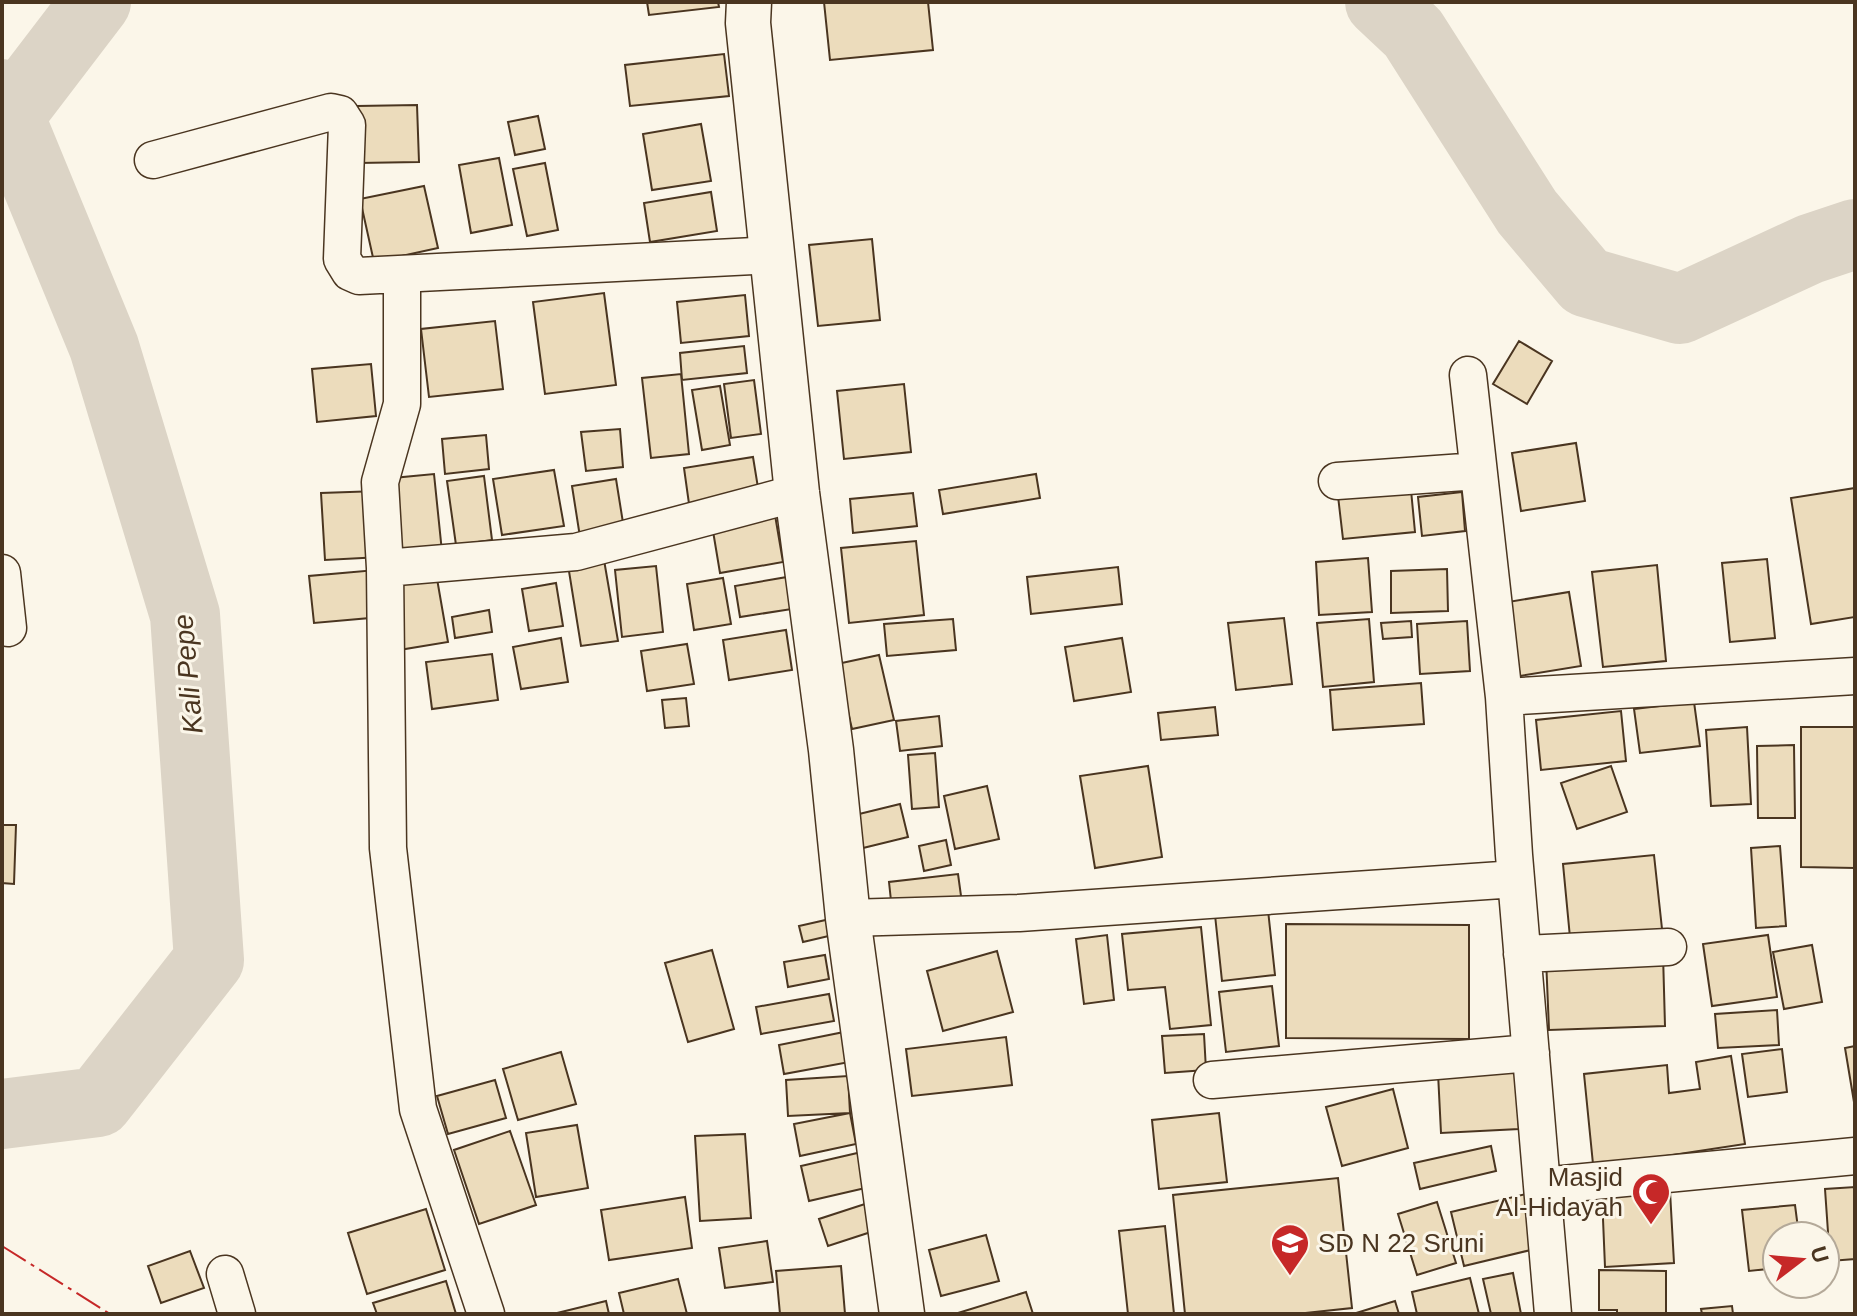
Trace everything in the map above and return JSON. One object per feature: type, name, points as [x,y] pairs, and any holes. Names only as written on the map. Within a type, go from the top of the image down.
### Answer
[{"type":"street","points":[[749,2],[748,23],[797,493],[831,750],[848,918],[902,1314]]},
{"type":"street","points":[[153,160],[331,112],[340,114],[347,125],[342,259],[350,272],[359,276],[774,255]]},
{"type":"street","points":[[402,274],[402,404],[380,482],[385,568],[388,848],[418,1109],[486,1314]]},
{"type":"street","points":[[1468,375],[1504,697],[1516,879],[1553,1314]]},
{"type":"street","points":[[1337,481],[1478,471]]},
{"type":"street","points":[[385,568],[576,552],[797,493]]},
{"type":"street","points":[[2,573],[8,628]]},
{"type":"street","points":[[1504,697],[1855,676]]},
{"type":"street","points":[[848,918],[1019,913],[1516,879]]},
{"type":"street","points":[[1522,954],[1668,947]]},
{"type":"street","points":[[1212,1080],[1531,1053]]},
{"type":"street","points":[[1542,1186],[1855,1156]]},
{"type":"street","points":[[225,1274],[237,1314]]},
{"type":"building","points":[[647,2],[718,2],[719,7],[649,15]]},
{"type":"building","points":[[824,2],[928,2],[933,50],[830,60]]},
{"type":"building","points":[[724,54],[729,96],[630,106],[625,65]]},
{"type":"building","points":[[417,105],[419,162],[358,163],[357,106]]},
{"type":"building","points":[[538,116],[545,149],[515,155],[508,122]]},
{"type":"building","points":[[701,124],[711,181],[652,190],[643,134]]},
{"type":"building","points":[[499,158],[512,225],[471,233],[459,165]]},
{"type":"building","points":[[545,163],[558,230],[527,236],[513,169]]},
{"type":"building","points":[[424,186],[438,248],[374,262],[360,199]]},
{"type":"building","points":[[711,192],[717,231],[650,242],[644,203]]},
{"type":"building","points":[[872,239],[880,320],[818,326],[809,245]]},
{"type":"building","points":[[604,293],[616,385],[545,394],[533,302]]},
{"type":"building","points":[[745,295],[749,336],[681,343],[677,302]]},
{"type":"building","points":[[495,321],[503,389],[429,397],[421,329]]},
{"type":"building","points":[[1519,341],[1552,361],[1527,404],[1493,384]]},
{"type":"building","points":[[744,346],[747,373],[682,380],[680,353]]},
{"type":"building","points":[[371,364],[376,416],[317,422],[312,369]]},
{"type":"building","points":[[681,374],[689,454],[651,458],[642,378]]},
{"type":"building","points":[[754,380],[761,434],[731,438],[724,384]]},
{"type":"building","points":[[904,384],[911,452],[844,459],[837,391]]},
{"type":"building","points":[[720,386],[730,445],[702,450],[692,390]]},
{"type":"building","points":[[620,429],[623,467],[586,471],[581,432]]},
{"type":"building","points":[[486,435],[489,469],[445,474],[442,439]]},
{"type":"building","points":[[1576,443],[1585,501],[1521,511],[1512,453]]},
{"type":"building","points":[[753,457],[760,500],[690,511],[684,468]]},
{"type":"building","points":[[554,470],[564,526],[502,535],[493,479]]},
{"type":"building","points":[[434,474],[442,552],[402,557],[393,478]]},
{"type":"building","points":[[1036,474],[1040,498],[943,514],[939,490]]},
{"type":"building","points":[[484,476],[492,540],[456,545],[447,481]]},
{"type":"building","points":[[616,479],[624,529],[580,537],[572,486]]},
{"type":"building","points":[[1855,488],[1855,617],[1811,624],[1791,498]]},
{"type":"building","points":[[1411,490],[1415,532],[1343,539],[1338,496]]},
{"type":"building","points":[[378,491],[381,557],[325,560],[321,493]]},
{"type":"building","points":[[1462,492],[1465,531],[1422,536],[1418,497]]},
{"type":"building","points":[[913,493],[917,526],[853,533],[850,499]]},
{"type":"building","points":[[775,515],[783,562],[720,573],[712,525]]},
{"type":"building","points":[[916,541],[924,615],[849,623],[841,548]]},
{"type":"building","points":[[1368,558],[1372,612],[1319,615],[1316,562]]},
{"type":"building","points":[[1767,559],[1775,638],[1730,642],[1722,563]]},
{"type":"building","points":[[604,560],[618,641],[581,646],[568,565]]},
{"type":"building","points":[[1657,565],[1666,661],[1603,667],[1592,572]]},
{"type":"building","points":[[656,566],[663,632],[622,637],[615,570]]},
{"type":"building","points":[[1118,567],[1122,604],[1031,614],[1027,577]]},
{"type":"building","points":[[1447,569],[1448,611],[1391,613],[1391,571]]},
{"type":"building","points":[[376,570],[381,617],[314,623],[309,576]]},
{"type":"building","points":[[436,573],[448,642],[399,650],[388,581]]},
{"type":"building","points":[[787,577],[792,609],[740,617],[735,586]]},
{"type":"building","points":[[723,578],[731,624],[694,630],[687,584]]},
{"type":"building","points":[[556,583],[563,626],[529,631],[522,589]]},
{"type":"building","points":[[1569,592],[1581,666],[1520,676],[1508,602]]},
{"type":"building","points":[[489,610],[492,632],[455,638],[452,617]]},
{"type":"building","points":[[1284,618],[1292,684],[1236,690],[1228,623]]},
{"type":"building","points":[[953,619],[956,650],[887,656],[884,624]]},
{"type":"building","points":[[1369,619],[1374,682],[1323,687],[1317,623]]},
{"type":"building","points":[[1411,621],[1412,637],[1383,639],[1381,623]]},
{"type":"building","points":[[1467,621],[1470,671],[1420,674],[1417,624]]},
{"type":"building","points":[[786,630],[792,670],[729,680],[723,640]]},
{"type":"building","points":[[561,638],[568,682],[521,689],[513,647]]},
{"type":"building","points":[[1122,638],[1131,692],[1074,701],[1065,647]]},
{"type":"building","points":[[687,644],[694,684],[647,691],[641,651]]},
{"type":"building","points":[[492,654],[498,700],[432,709],[426,662]]},
{"type":"building","points":[[879,655],[894,720],[852,729],[837,664]]},
{"type":"building","points":[[1421,683],[1424,724],[1333,730],[1330,690]]},
{"type":"building","points":[[686,698],[689,726],[665,728],[662,700]]},
{"type":"building","points":[[1694,702],[1700,746],[1640,753],[1634,709]]},
{"type":"building","points":[[1215,707],[1218,735],[1161,740],[1158,713]]},
{"type":"building","points":[[1621,711],[1626,761],[1541,770],[1536,720]]},
{"type":"building","points":[[939,716],[942,746],[900,751],[896,721]]},
{"type":"building","points":[[1747,727],[1751,804],[1711,806],[1706,730]]},
{"type":"building","points":[[1801,727],[1855,727],[1855,868],[1801,867]]},
{"type":"building","points":[[1794,745],[1795,818],[1758,818],[1757,746]]},
{"type":"building","points":[[935,753],[939,807],[912,809],[908,755]]},
{"type":"building","points":[[1148,766],[1162,857],[1095,868],[1080,776]]},
{"type":"building","points":[[1611,766],[1627,812],[1577,829],[1561,783]]},
{"type":"building","points":[[987,786],[999,839],[955,849],[944,796]]},
{"type":"building","points":[[900,804],[908,837],[863,848],[855,815]]},
{"type":"building","points":[[2,825],[16,825],[14,884],[2,883]]},
{"type":"building","points":[[946,840],[951,865],[924,871],[919,846]]},
{"type":"building","points":[[1780,846],[1786,926],[1756,928],[1751,848]]},
{"type":"building","points":[[1654,855],[1663,938],[1571,948],[1563,864]]},
{"type":"building","points":[[958,874],[962,903],[892,910],[889,882]]},
{"type":"building","points":[[1268,910],[1275,975],[1222,981],[1215,915]]},
{"type":"building","points":[[830,919],[833,935],[803,942],[799,926]]},
{"type":"building","points":[[1286,924],[1469,925],[1469,1039],[1286,1038]]},
{"type":"building","points":[[1201,927],[1211,1025],[1170,1029],[1165,987],[1128,990],[1122,934]]},
{"type":"building","points":[[1107,935],[1114,1000],[1084,1004],[1076,939]]},
{"type":"building","points":[[1768,935],[1777,997],[1712,1006],[1703,944]]},
{"type":"building","points":[[1812,945],[1822,1002],[1784,1009],[1773,952]]},
{"type":"building","points":[[712,950],[734,1029],[688,1042],[665,963]]},
{"type":"building","points":[[997,951],[1013,1012],[943,1031],[927,971]]},
{"type":"building","points":[[1663,954],[1665,1026],[1549,1030],[1546,958]]},
{"type":"building","points":[[825,955],[829,979],[788,987],[784,962]]},
{"type":"building","points":[[1272,986],[1279,1046],[1226,1052],[1219,992]]},
{"type":"building","points":[[829,994],[834,1021],[761,1034],[756,1007]]},
{"type":"building","points":[[1777,1010],[1779,1045],[1718,1048],[1715,1014]]},
{"type":"building","points":[[849,1031],[855,1061],[784,1074],[779,1045]]},
{"type":"building","points":[[1204,1034],[1206,1070],[1165,1073],[1162,1036]]},
{"type":"building","points":[[1006,1037],[1012,1085],[912,1096],[906,1049]]},
{"type":"building","points":[[1855,1046],[1855,1108],[1845,1048]]},
{"type":"building","points":[[1782,1049],[1787,1092],[1748,1097],[1742,1054]]},
{"type":"building","points":[[561,1052],[576,1104],[518,1120],[503,1069]]},
{"type":"building","points":[[1731,1056],[1745,1144],[1593,1164],[1584,1074],[1667,1065],[1669,1093],[1700,1089],[1696,1062]]},
{"type":"building","points":[[1515,1068],[1519,1129],[1441,1133],[1438,1073]]},
{"type":"building","points":[[848,1076],[850,1113],[788,1116],[786,1080]]},
{"type":"building","points":[[495,1080],[506,1118],[448,1134],[437,1096]]},
{"type":"building","points":[[1393,1089],[1408,1148],[1342,1166],[1326,1107]]},
{"type":"building","points":[[850,1113],[856,1144],[800,1156],[794,1124]]},
{"type":"building","points":[[1219,1113],[1227,1182],[1159,1189],[1152,1120]]},
{"type":"building","points":[[577,1125],[588,1188],[536,1197],[526,1133]]},
{"type":"building","points":[[510,1131],[536,1205],[479,1224],[454,1150]]},
{"type":"building","points":[[745,1134],[751,1218],[700,1221],[695,1136]]},
{"type":"building","points":[[1491,1146],[1496,1171],[1420,1189],[1414,1163]]},
{"type":"building","points":[[866,1151],[874,1186],[809,1201],[801,1166]]},
{"type":"building","points":[[1338,1178],[1352,1308],[1296,1314],[1185,1314],[1173,1195]]},
{"type":"building","points":[[1855,1187],[1855,1259],[1841,1260],[1841,1220],[1827,1220],[1825,1189]]},
{"type":"building","points":[[1670,1191],[1674,1263],[1605,1267],[1602,1195]]},
{"type":"building","points":[[1526,1194],[1539,1248],[1464,1266],[1451,1212]]},
{"type":"building","points":[[685,1197],[692,1248],[609,1260],[601,1210]]},
{"type":"building","points":[[871,1202],[880,1229],[828,1246],[819,1219]]},
{"type":"building","points":[[1437,1202],[1456,1263],[1417,1275],[1398,1214]]},
{"type":"building","points":[[1795,1205],[1797,1220],[1761,1220],[1761,1270],[1749,1271],[1742,1210]]},
{"type":"building","points":[[426,1209],[445,1270],[367,1294],[348,1233]]},
{"type":"building","points":[[1165,1226],[1174,1314],[1128,1314],[1119,1231]]},
{"type":"building","points":[[986,1235],[999,1281],[941,1296],[929,1250]]},
{"type":"building","points":[[767,1241],[773,1282],[725,1288],[719,1248]]},
{"type":"building","points":[[190,1251],[204,1288],[161,1303],[148,1266]]},
{"type":"building","points":[[841,1266],[845,1314],[780,1314],[776,1271]]},
{"type":"building","points":[[1599,1270],[1666,1271],[1666,1314],[1617,1314],[1617,1310],[1599,1310]]},
{"type":"building","points":[[1513,1273],[1521,1314],[1491,1314],[1483,1279]]},
{"type":"building","points":[[1470,1278],[1479,1314],[1417,1314],[1412,1292]]},
{"type":"building","points":[[678,1279],[687,1314],[624,1314],[619,1293]]},
{"type":"building","points":[[446,1281],[456,1314],[377,1314],[373,1303]]},
{"type":"building","points":[[1026,1292],[1033,1314],[958,1313]]},
{"type":"building","points":[[606,1301],[609,1314],[553,1314]]},
{"type":"building","points":[[1395,1301],[1399,1314],[1353,1314]]},
{"type":"building","points":[[1732,1306],[1733,1314],[1702,1314],[1701,1309]]},
{"type":"waterway","points":[[9,116],[96,2]]},
{"type":"waterway","points":[[1380,2],[1413,33],[1527,212],[1586,282],[1680,309],[1810,249],[1855,234]]},
{"type":"waterway","name":"Kali Pepe","points":[[2,94],[104,347],[185,615],[209,960],[98,1102],[2,1114]]},
{"type":"power","points":[[2,1246],[110,1314]]},
{"type":"place","name":"Masjid Al-Hidayah","points":[[1651,1226]]},
{"type":"place","name":"SD N 22 Sruni","points":[[1290,1277]]}]
